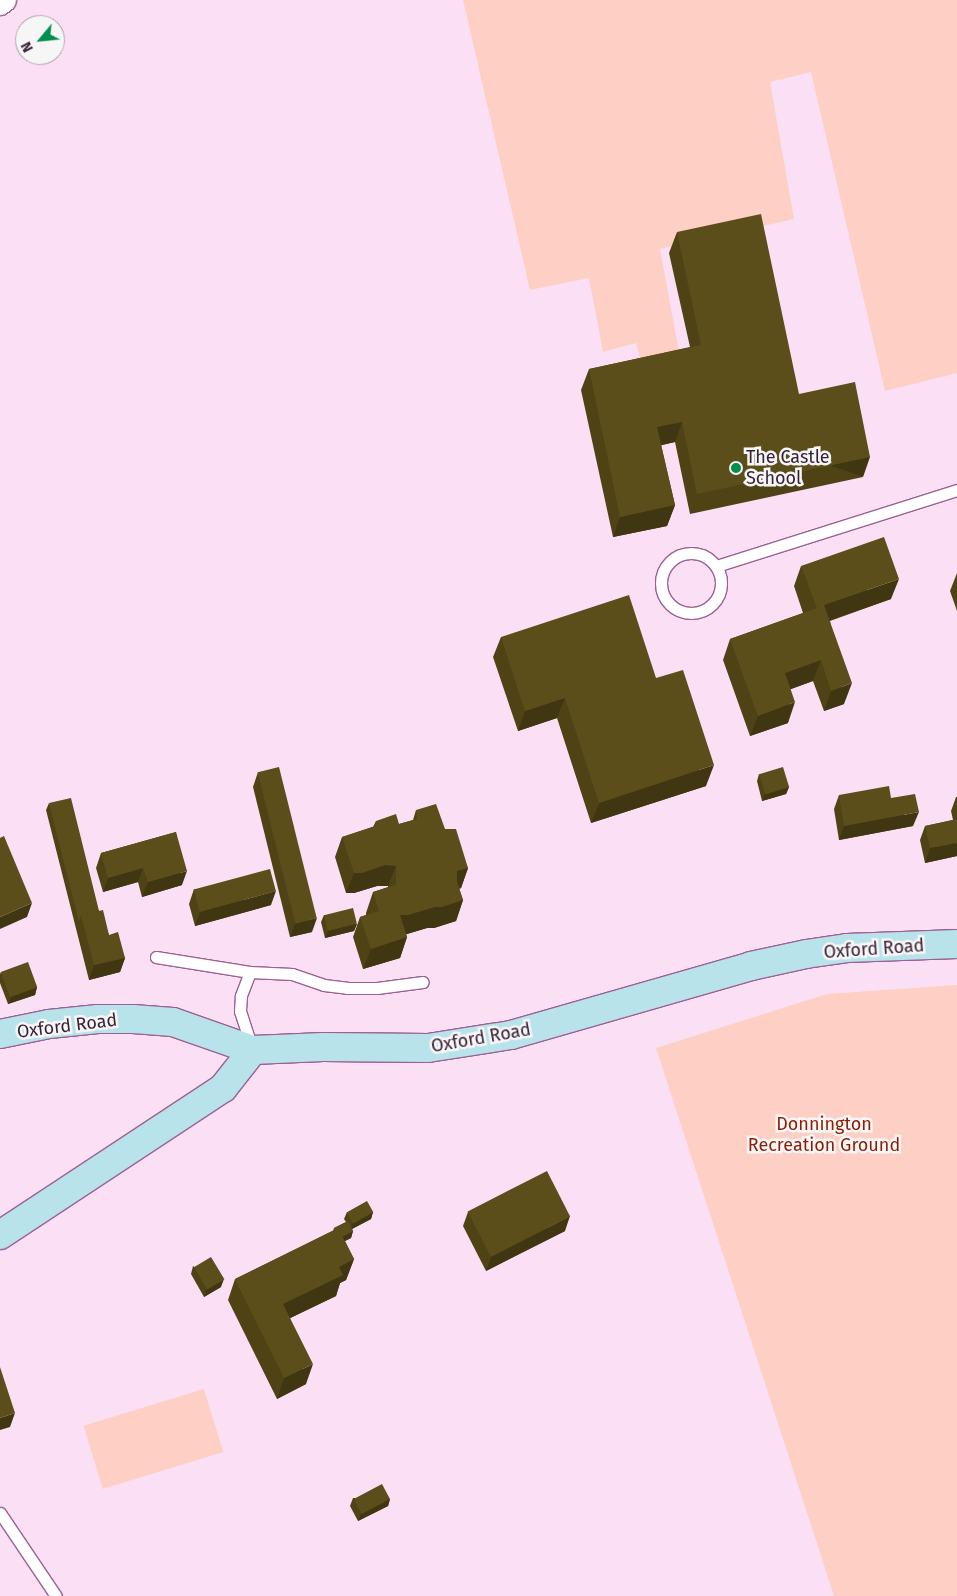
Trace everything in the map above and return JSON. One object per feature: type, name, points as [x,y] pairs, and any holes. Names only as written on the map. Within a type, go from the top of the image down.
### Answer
[{"type":"main road","name":"Oxford Road","points":[[0,1034],[49,1024],[98,1019],[155,1020],[180,1024],[253,1050],[323,1047],[428,1048],[472,1042],[582,1015],[751,966],[806,954],[847,948],[957,944]]},
{"type":"main road","points":[[0,1235],[223,1088],[253,1050]]},
{"type":"street","points":[[0,3],[4,0]]},
{"type":"lane","points":[[716,566],[957,490]]},
{"type":"lane","points":[[681,554],[701,554],[716,566],[721,585],[714,603],[705,609],[686,612],[669,603],[661,585],[666,566],[673,559],[681,554]]},
{"type":"lane","points":[[156,957],[250,972],[292,974],[324,985],[347,988],[376,988],[423,982]]},
{"type":"lane","points":[[250,972],[241,996],[240,1011],[253,1050]]},
{"type":"lane","points":[[0,1513],[56,1596]]},
{"type":"green space","points":[[463,0],[957,0],[957,373],[885,391],[811,72],[770,82],[794,219],[660,249],[682,368],[645,376],[636,343],[603,352],[589,278],[530,290]]},
{"type":"green space","name":"Donnington Recreation Ground","points":[[957,985],[957,1596],[834,1596],[656,1048],[827,994]]},
{"type":"green space","points":[[204,1389],[223,1452],[103,1489],[84,1426]]},
{"type":"building","points":[[761,214],[799,394],[855,382],[870,457],[697,494],[682,422],[657,427],[675,505],[620,517],[589,369],[701,345],[677,232]]},
{"type":"building","points":[[884,537],[899,579],[824,605],[852,683],[831,691],[821,660],[785,673],[795,702],[758,716],[730,639],[817,608],[801,566]]},
{"type":"building","points":[[629,595],[656,678],[683,670],[714,765],[599,803],[565,698],[525,711],[501,637]]},
{"type":"building","points":[[279,767],[317,918],[295,924],[258,772]]},
{"type":"building","points":[[783,767],[789,787],[765,794],[759,774]]},
{"type":"building","points":[[889,786],[891,798],[915,794],[919,812],[844,826],[839,795]]},
{"type":"building","points":[[71,798],[99,911],[81,915],[79,922],[49,803]]},
{"type":"building","points":[[436,804],[445,829],[456,829],[468,868],[457,871],[457,881],[463,900],[442,907],[400,915],[407,937],[371,949],[360,917],[379,911],[373,892],[396,885],[396,866],[385,865],[362,873],[354,873],[342,837],[375,826],[376,821],[396,814],[399,824],[417,819],[416,810]]},
{"type":"building","points":[[957,819],[957,843],[930,848],[925,826]]},
{"type":"building","points":[[176,832],[187,871],[148,882],[143,868],[108,878],[101,853]]},
{"type":"building","points":[[4,836],[32,903],[0,917],[0,838]]},
{"type":"building","points":[[270,869],[276,891],[200,912],[194,889]]},
{"type":"building","points":[[353,908],[357,924],[328,931],[324,915]]},
{"type":"building","points":[[103,910],[109,935],[118,932],[125,958],[94,965],[81,915]]},
{"type":"building","points":[[28,962],[37,987],[10,997],[1,972]]},
{"type":"building","points":[[547,1171],[570,1216],[491,1257],[468,1211]]},
{"type":"building","points":[[367,1201],[373,1212],[353,1224],[347,1212]]},
{"type":"building","points":[[348,1221],[353,1231],[342,1237],[338,1228],[335,1230],[334,1228]]},
{"type":"building","points":[[338,1228],[354,1259],[339,1267],[343,1275],[283,1304],[313,1364],[284,1378],[235,1279]]},
{"type":"building","points":[[211,1257],[224,1279],[207,1290],[194,1267]]},
{"type":"building","points":[[0,1367],[15,1413],[0,1418]]},
{"type":"building","points":[[382,1484],[390,1499],[362,1514],[354,1499]]},
{"type":"place","name":"The Castle School","points":[[736,468]]}]
